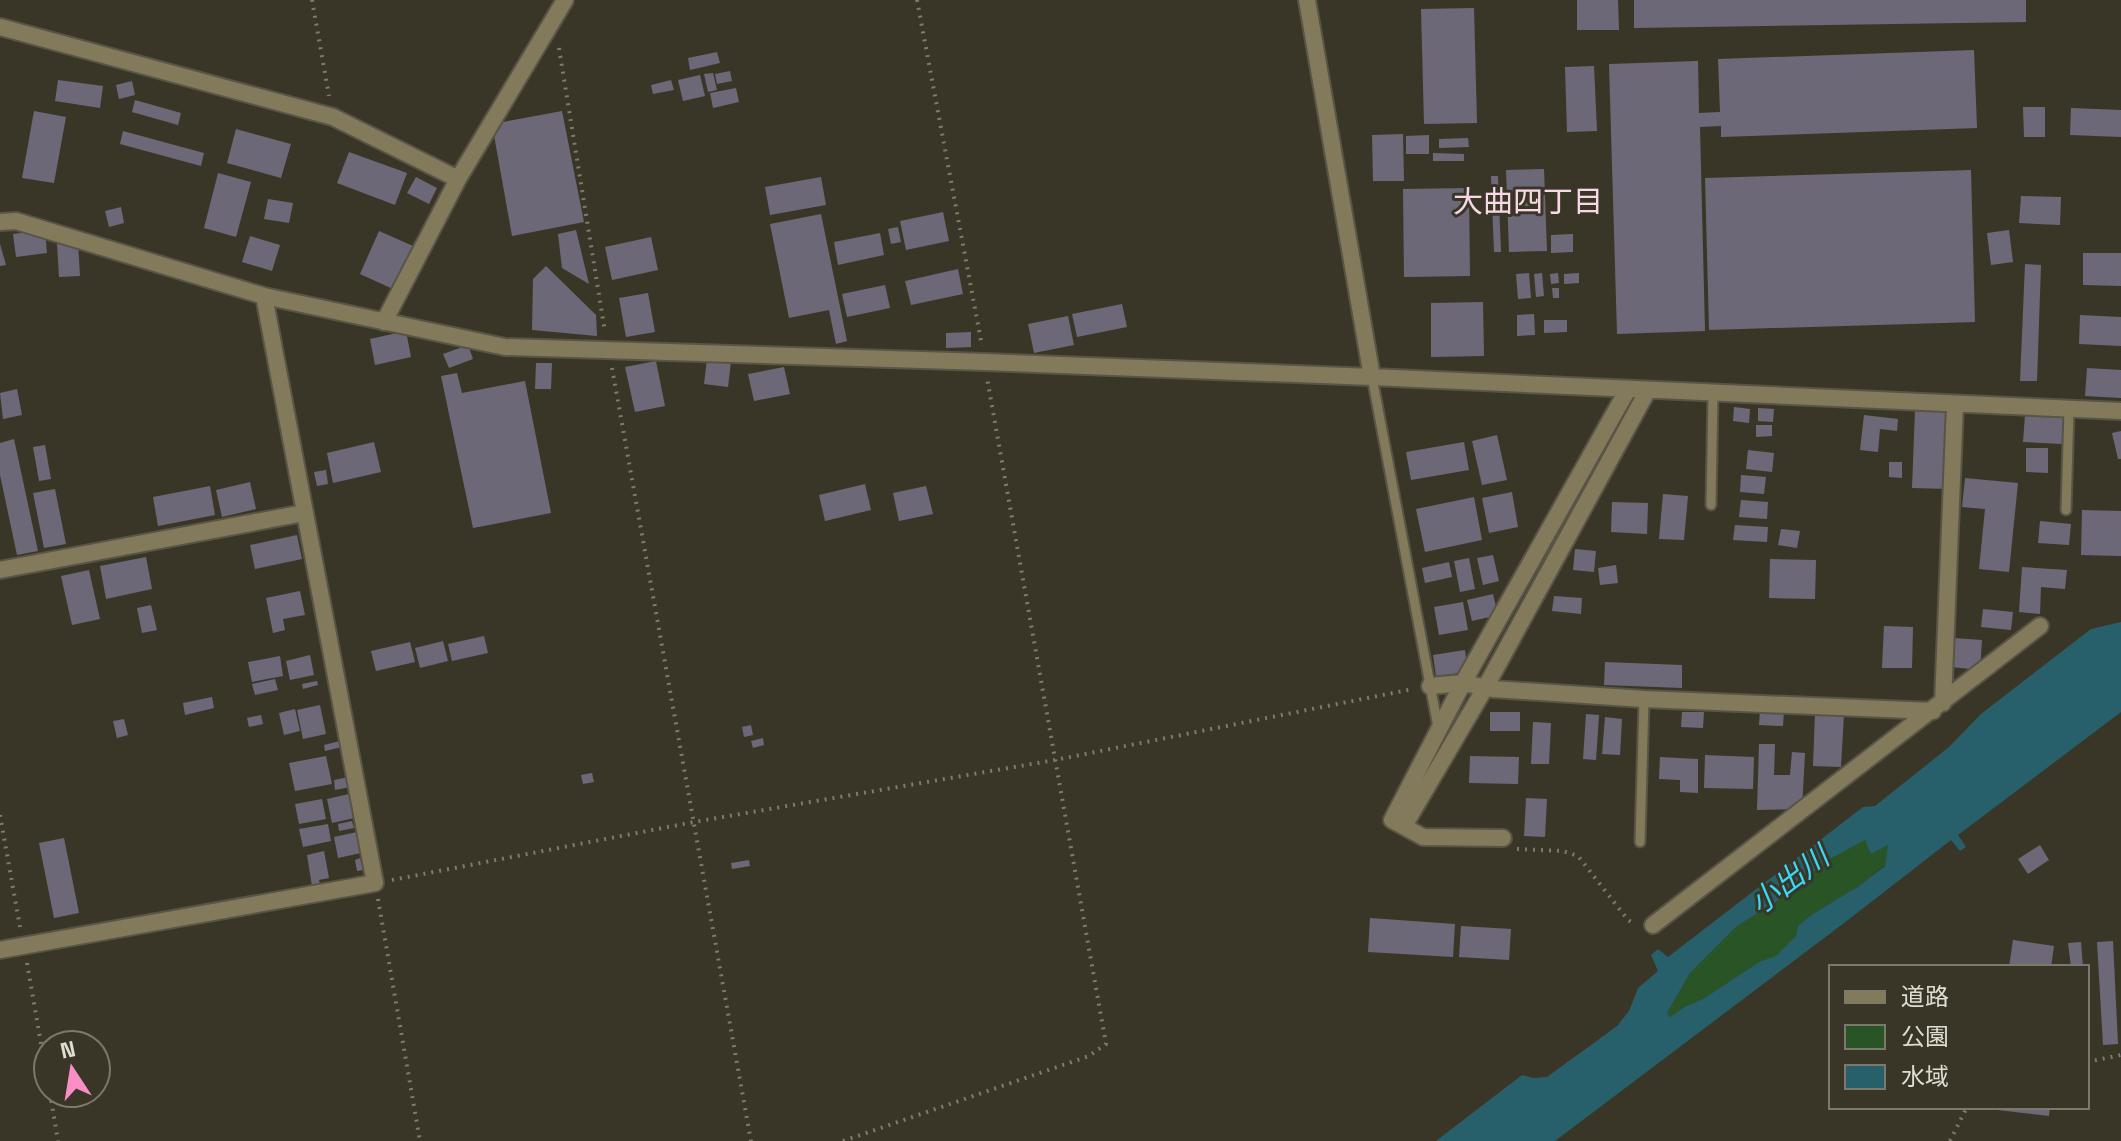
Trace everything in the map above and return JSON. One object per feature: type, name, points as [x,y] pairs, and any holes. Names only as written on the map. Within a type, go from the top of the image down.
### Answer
[{"type":"street","points":[[384,322],[458,179],[565,0]]},
{"type":"street","points":[[1307,0],[1372,377]]},
{"type":"street","points":[[0,27],[333,117],[458,179]]},
{"type":"street","points":[[0,222],[16,221],[264,296],[505,347],[1372,377],[2121,411]]},
{"type":"street","points":[[0,950],[375,883],[264,296]]},
{"type":"street","points":[[1503,838],[1423,837],[1392,820],[1463,683],[1628,389]]},
{"type":"street","points":[[1404,826],[1485,688],[1648,390]]},
{"type":"street","points":[[1938,707],[1955,404]]},
{"type":"street","points":[[0,570],[304,513]]},
{"type":"street","points":[[1653,925],[2040,626]]},
{"type":"street","points":[[1430,686],[1463,683],[1485,688],[1644,699],[1938,707]]},
{"type":"lane","points":[[1372,377],[1438,730]]},
{"type":"lane","points":[[1711,505],[1713,393]]},
{"type":"lane","points":[[2066,510],[2069,409]]},
{"type":"lane","points":[[1640,842],[1644,699]]},
{"type":"path","points":[[312,0],[333,117]]},
{"type":"path","points":[[554,17],[608,350],[751,1141]]},
{"type":"path","points":[[420,1141],[375,883],[694,822],[1055,760],[1430,686]]},
{"type":"path","points":[[843,1141],[1089,1056],[1106,1044],[1055,760]]},
{"type":"path","points":[[1503,838],[1504,848],[1563,851],[1578,856],[1628,920],[1639,927],[1653,925]]},
{"type":"path","points":[[2089,1062],[2121,1055]]},
{"type":"path","points":[[53,1109],[58,1141]]},
{"type":"path","points":[[1950,1141],[1966,1109]]},
{"type":"green space","points":[[1866,839],[1871,854],[1889,844],[1885,865],[1859,886],[1811,915],[1798,926],[1797,935],[1776,957],[1759,962],[1670,1017],[1667,1013],[1690,973],[1737,926],[1776,902],[1830,859]]},
{"type":"water","name":"小出川","points":[[2121,622],[2121,712],[1958,835],[1966,847],[1960,851],[1951,840],[1555,1141],[1436,1141],[1522,1075],[1547,1077],[1617,1026],[1629,1011],[1638,988],[1658,971],[1651,955],[1658,949],[1668,957],[1863,807],[1875,806],[1949,747],[1981,714],[2091,629]],"holes":[[[1865,840],[1871,854],[1888,845],[1885,866],[1811,915],[1798,926],[1796,936],[1776,956],[1759,962],[1670,1017],[1667,1013],[1690,973],[1737,926],[1776,902],[1830,859]]]},
{"type":"building","points":[[1577,0],[1618,0],[1619,30],[1577,30]]},
{"type":"building","points":[[1634,0],[2026,0],[2026,22],[1634,28]]},
{"type":"building","points":[[1474,8],[1477,123],[1424,124],[1421,9]]},
{"type":"building","points":[[1974,50],[1977,128],[1721,137],[1721,126],[1700,127],[1705,331],[1617,334],[1609,64],[1698,61],[1699,113],[1720,112],[1718,59]]},
{"type":"building","points":[[717,52],[720,63],[690,70],[688,58]]},
{"type":"building","points":[[1594,66],[1597,131],[1567,132],[1565,67]]},
{"type":"building","points":[[730,71],[732,81],[717,84],[715,74]]},
{"type":"building","points":[[713,73],[717,90],[708,92],[704,74]]},
{"type":"building","points":[[700,75],[705,96],[683,101],[678,80]]},
{"type":"building","points":[[58,80],[103,86],[100,108],[55,101]]},
{"type":"building","points":[[671,80],[674,90],[653,94],[651,85]]},
{"type":"building","points":[[132,81],[135,95],[119,99],[116,85]]},
{"type":"building","points":[[736,88],[739,102],[713,108],[710,93]]},
{"type":"building","points":[[135,100],[181,113],[178,125],[132,112]]},
{"type":"building","points":[[2023,107],[2045,107],[2045,137],[2024,137]]},
{"type":"building","points":[[2071,108],[2121,110],[2121,137],[2070,135]]},
{"type":"building","points":[[34,111],[66,117],[54,183],[22,178]]},
{"type":"building","points":[[562,111],[584,222],[512,236],[492,124]]},
{"type":"building","points":[[236,129],[291,144],[281,178],[227,163]]},
{"type":"building","points":[[123,131],[204,153],[201,166],[120,144]]},
{"type":"building","points":[[1403,134],[1404,181],[1373,181],[1372,135]]},
{"type":"building","points":[[1429,135],[1429,154],[1406,154],[1406,136]]},
{"type":"building","points":[[1468,138],[1469,147],[1439,148],[1439,139]]},
{"type":"building","points":[[349,152],[407,173],[395,205],[337,183]]},
{"type":"building","points":[[1433,153],[1464,154],[1464,161],[1433,161]]},
{"type":"building","points":[[1544,169],[1547,251],[1509,252],[1506,170]]},
{"type":"building","points":[[1971,170],[1975,322],[1709,330],[1705,178]]},
{"type":"building","points":[[218,173],[251,182],[236,237],[204,228]]},
{"type":"building","points":[[1491,176],[1498,176],[1501,252],[1494,252]]},
{"type":"building","points":[[416,177],[437,188],[429,204],[407,193]]},
{"type":"building","points":[[821,177],[826,205],[770,215],[765,187]]},
{"type":"building","points":[[1469,188],[1470,276],[1404,277],[1403,189]]},
{"type":"building","points":[[2021,196],[2061,197],[2060,225],[2019,223]]},
{"type":"building","points":[[268,199],[293,203],[289,223],[264,219]]},
{"type":"building","points":[[121,207],[124,223],[109,227],[105,211]]},
{"type":"building","points":[[943,212],[949,241],[906,250],[900,221]]},
{"type":"building","points":[[821,214],[847,341],[836,344],[829,310],[789,318],[770,224]]},
{"type":"building","points":[[898,227],[901,242],[891,244],[888,229]]},
{"type":"building","points":[[45,230],[47,253],[16,257],[13,234]]},
{"type":"building","points":[[576,230],[589,284],[562,268],[558,234]]},
{"type":"building","points":[[2009,230],[2013,262],[1991,265],[1987,233]]},
{"type":"building","points":[[379,231],[413,246],[393,289],[360,274]]},
{"type":"building","points":[[880,233],[884,255],[838,265],[834,242]]},
{"type":"building","points":[[1573,234],[1573,252],[1551,253],[1551,235]]},
{"type":"building","points":[[250,236],[280,245],[272,271],[242,262]]},
{"type":"building","points":[[651,237],[658,270],[612,280],[605,247]]},
{"type":"building","points":[[78,243],[80,276],[59,277],[57,244]]},
{"type":"building","points":[[0,244],[6,265],[0,266]]},
{"type":"building","points":[[2083,253],[2121,253],[2121,286],[2083,285]]},
{"type":"building","points":[[2025,264],[2041,265],[2037,381],[2020,381]]},
{"type":"building","points":[[546,266],[596,315],[597,336],[532,330],[533,279]]},
{"type":"building","points":[[958,269],[963,294],[911,305],[905,281]]},
{"type":"building","points":[[1529,273],[1531,298],[1518,299],[1516,274]]},
{"type":"building","points":[[1542,273],[1544,296],[1536,297],[1534,274]]},
{"type":"building","points":[[1558,273],[1559,283],[1551,284],[1550,274]]},
{"type":"building","points":[[1579,273],[1579,283],[1564,284],[1564,274]]},
{"type":"building","points":[[885,285],[890,308],[847,317],[842,294]]},
{"type":"building","points":[[1552,288],[1559,288],[1559,298],[1553,298]]},
{"type":"building","points":[[648,293],[655,332],[626,337],[619,298]]},
{"type":"building","points":[[1483,302],[1484,356],[1431,357],[1431,303]]},
{"type":"building","points":[[1122,304],[1127,327],[1077,337],[1072,314]]},
{"type":"building","points":[[1534,314],[1535,335],[1517,336],[1517,315]]},
{"type":"building","points":[[2080,315],[2121,317],[2121,346],[2079,344]]},
{"type":"building","points":[[1068,316],[1074,345],[1034,353],[1028,324]]},
{"type":"building","points":[[1544,320],[1567,320],[1567,332],[1544,333]]},
{"type":"building","points":[[406,331],[411,357],[375,365],[370,339]]},
{"type":"building","points":[[971,332],[971,347],[946,348],[946,333]]},
{"type":"building","points":[[468,345],[473,359],[449,368],[443,354]]},
{"type":"building","points":[[707,359],[731,362],[728,387],[704,384]]},
{"type":"building","points":[[656,361],[665,406],[635,412],[625,367]]},
{"type":"building","points":[[536,363],[552,363],[551,389],[535,389]]},
{"type":"building","points":[[784,367],[790,394],[754,401],[748,374]]},
{"type":"building","points":[[2087,368],[2121,370],[2121,398],[2085,396]]},
{"type":"building","points":[[457,373],[462,393],[525,381],[551,513],[473,528],[441,376]]},
{"type":"building","points":[[17,389],[22,415],[3,419],[0,393]]},
{"type":"building","points":[[1734,407],[1750,409],[1749,423],[1733,421]]},
{"type":"building","points":[[1758,408],[1774,409],[1773,422],[1758,421]]},
{"type":"building","points":[[1915,410],[1954,412],[1950,489],[1912,488]]},
{"type":"building","points":[[1864,415],[1898,419],[1897,431],[1880,429],[1878,452],[1860,450]]},
{"type":"building","points":[[2025,415],[2064,417],[2062,444],[2023,442]]},
{"type":"building","points":[[1756,425],[1772,425],[1772,436],[1756,437]]},
{"type":"building","points":[[2121,431],[2121,459],[2118,459],[2112,433]]},
{"type":"building","points":[[1497,435],[1507,480],[1482,485],[1472,441]]},
{"type":"building","points":[[14,439],[38,551],[17,555],[0,475],[0,443]]},
{"type":"building","points":[[374,442],[381,472],[333,483],[327,453]]},
{"type":"building","points":[[1464,442],[1469,470],[1411,480],[1406,452]]},
{"type":"building","points":[[45,445],[51,479],[39,481],[33,447]]},
{"type":"building","points":[[2026,448],[2048,448],[2048,473],[2026,472]]},
{"type":"building","points":[[1748,450],[1774,453],[1772,472],[1746,469]]},
{"type":"building","points":[[1889,462],[1902,462],[1902,478],[1889,477]]},
{"type":"building","points":[[326,470],[328,484],[317,486],[314,472]]},
{"type":"building","points":[[1741,475],[1766,477],[1764,494],[1740,492]]},
{"type":"building","points":[[1965,478],[2018,483],[2009,572],[1979,569],[1985,509],[1962,507]]},
{"type":"building","points":[[250,482],[256,509],[222,517],[216,490]]},
{"type":"building","points":[[865,484],[871,510],[825,521],[819,495]]},
{"type":"building","points":[[210,486],[215,515],[158,526],[153,497]]},
{"type":"building","points":[[926,486],[933,514],[899,521],[893,493]]},
{"type":"building","points":[[55,489],[66,544],[44,548],[33,493]]},
{"type":"building","points":[[1512,492],[1518,527],[1489,533],[1482,498]]},
{"type":"building","points":[[1663,494],[1688,496],[1684,540],[1659,539]]},
{"type":"building","points":[[1474,497],[1482,540],[1425,552],[1416,509]]},
{"type":"building","points":[[1741,500],[1768,502],[1767,519],[1739,517]]},
{"type":"building","points":[[1612,502],[1648,503],[1647,534],[1611,532]]},
{"type":"building","points":[[2082,510],[2121,511],[2121,556],[2081,555]]},
{"type":"building","points":[[2040,521],[2071,524],[2069,545],[2038,543]]},
{"type":"building","points":[[1735,525],[1768,527],[1767,542],[1733,540]]},
{"type":"building","points":[[1781,529],[1800,531],[1797,548],[1778,545]]},
{"type":"building","points":[[297,535],[302,559],[255,569],[250,545]]},
{"type":"building","points":[[1575,549],[1596,551],[1594,572],[1573,570]]},
{"type":"building","points":[[1493,555],[1499,581],[1483,585],[1477,558]]},
{"type":"building","points":[[146,557],[152,589],[106,599],[100,566]]},
{"type":"building","points":[[1469,558],[1475,589],[1460,592],[1454,561]]},
{"type":"building","points":[[1770,559],[1816,560],[1815,599],[1769,598]]},
{"type":"building","points":[[1449,562],[1452,577],[1425,583],[1422,568]]},
{"type":"building","points":[[1616,565],[1618,583],[1600,585],[1598,568]]},
{"type":"building","points":[[2022,567],[2067,570],[2065,589],[2041,587],[2040,614],[2019,612]]},
{"type":"building","points":[[89,570],[100,619],[72,625],[61,576]]},
{"type":"building","points":[[300,591],[305,615],[283,619],[285,630],[273,633],[266,598]]},
{"type":"building","points":[[1493,594],[1498,615],[1472,621],[1467,600]]},
{"type":"building","points":[[1554,596],[1582,598],[1581,614],[1552,611]]},
{"type":"building","points":[[1463,602],[1468,630],[1439,635],[1434,607]]},
{"type":"building","points":[[151,605],[157,630],[142,633],[137,608]]},
{"type":"building","points":[[1983,609],[2013,612],[2011,630],[1981,627]]},
{"type":"building","points":[[1884,626],[1913,627],[1912,668],[1882,668]]},
{"type":"building","points":[[484,636],[488,653],[452,661],[448,644]]},
{"type":"building","points":[[1954,638],[1982,640],[1980,670],[1951,667]]},
{"type":"building","points":[[443,641],[448,661],[420,668],[415,648]]},
{"type":"building","points":[[410,642],[415,662],[376,671],[371,651]]},
{"type":"building","points":[[1465,650],[1468,672],[1436,676],[1433,655]]},
{"type":"building","points":[[310,655],[314,675],[290,680],[286,661]]},
{"type":"building","points":[[280,656],[283,676],[252,682],[248,662]]},
{"type":"building","points":[[1605,662],[1682,665],[1682,688],[1604,685]]},
{"type":"building","points":[[275,679],[278,690],[255,695],[252,684]]},
{"type":"building","points":[[317,681],[318,685],[303,689],[302,684]]},
{"type":"building","points":[[212,697],[214,708],[185,715],[183,703]]},
{"type":"building","points":[[320,705],[326,734],[303,739],[297,710]]},
{"type":"building","points":[[295,709],[300,731],[284,735],[279,713]]},
{"type":"building","points":[[1760,709],[1784,710],[1783,726],[1759,725]]},
{"type":"building","points":[[1490,712],[1520,712],[1520,731],[1490,731]]},
{"type":"building","points":[[1682,712],[1704,712],[1703,728],[1681,727]]},
{"type":"building","points":[[1815,712],[1844,714],[1841,767],[1813,766]]},
{"type":"building","points":[[1586,714],[1599,715],[1596,760],[1583,759]]},
{"type":"building","points":[[261,715],[263,724],[249,727],[247,718]]},
{"type":"building","points":[[1605,717],[1622,719],[1620,755],[1602,754]]},
{"type":"building","points":[[124,719],[128,735],[117,738],[113,721]]},
{"type":"building","points":[[1533,722],[1551,723],[1549,764],[1531,764]]},
{"type":"building","points":[[751,725],[753,735],[744,737],[742,727]]},
{"type":"building","points":[[763,738],[764,745],[753,748],[751,741]]},
{"type":"building","points":[[340,741],[342,747],[325,751],[324,745]]},
{"type":"building","points":[[1759,744],[1775,744],[1774,775],[1790,775],[1792,752],[1805,753],[1802,809],[1757,810]]},
{"type":"building","points":[[1705,755],[1754,757],[1753,789],[1704,788]]},
{"type":"building","points":[[326,756],[332,784],[295,791],[289,763]]},
{"type":"building","points":[[1470,756],[1519,757],[1518,784],[1469,783]]},
{"type":"building","points":[[1660,757],[1698,759],[1698,793],[1680,792],[1680,780],[1659,779]]},
{"type":"building","points":[[592,773],[594,782],[583,784],[581,775]]},
{"type":"building","points":[[349,777],[350,787],[335,790],[334,780]]},
{"type":"building","points":[[349,794],[354,818],[332,823],[327,799]]},
{"type":"building","points":[[1526,798],[1547,799],[1545,837],[1524,836]]},
{"type":"building","points":[[322,799],[326,819],[299,824],[295,804]]},
{"type":"building","points":[[352,821],[354,828],[339,831],[338,824]]},
{"type":"building","points":[[328,824],[331,841],[303,847],[299,829]]},
{"type":"building","points":[[357,832],[361,853],[338,858],[334,837]]},
{"type":"building","points":[[64,838],[79,913],[54,918],[39,843]]},
{"type":"building","points":[[2040,845],[2049,860],[2028,874],[2018,859]]},
{"type":"building","points":[[324,851],[329,878],[319,880],[320,884],[312,886],[307,855]]},
{"type":"building","points":[[360,858],[363,870],[357,871],[355,860]]},
{"type":"building","points":[[749,860],[750,866],[732,869],[731,863]]},
{"type":"building","points":[[1370,918],[1455,924],[1453,957],[1368,952]]},
{"type":"building","points":[[1461,926],[1511,929],[1509,960],[1459,957]]},
{"type":"building","points":[[2013,940],[2054,946],[2051,965],[2009,965]]},
{"type":"building","points":[[2113,941],[2118,1044],[2103,1045],[2097,942]]},
{"type":"building","points":[[2081,942],[2083,965],[2071,965],[2068,943]]},
{"type":"building","points":[[1989,1109],[2050,1109],[2049,1116]]},
{"type":"district","name":"大曲四丁目","points":[[1528,201]]}]
